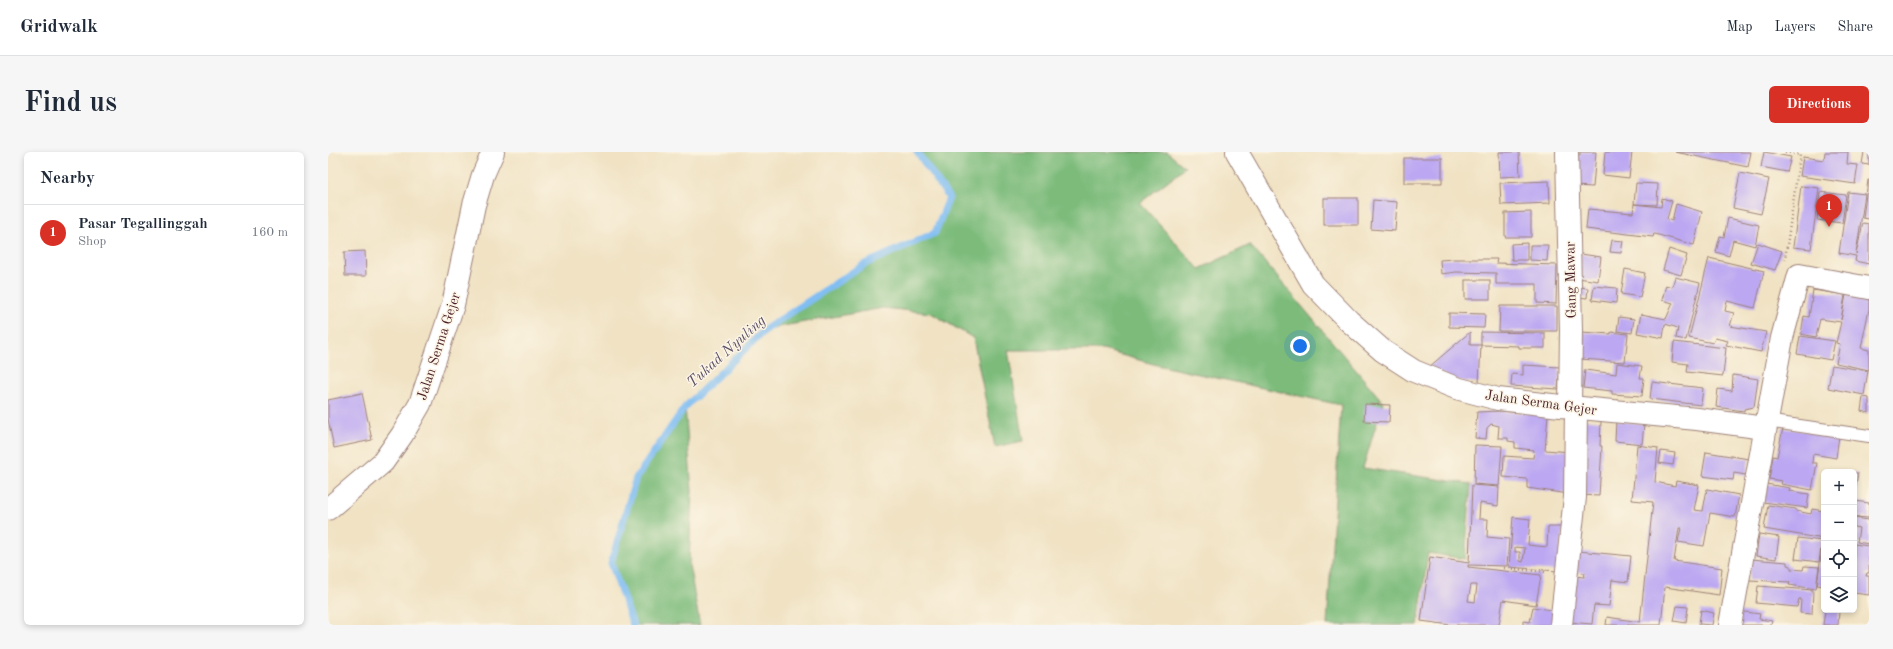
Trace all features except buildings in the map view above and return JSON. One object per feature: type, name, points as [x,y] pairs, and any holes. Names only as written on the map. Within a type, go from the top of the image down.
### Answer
[{"type":"street","name":"Jalan Serma Gejer","points":[[328,509],[383,462],[420,404],[453,305],[474,205],[483,174],[493,152]]},
{"type":"street","name":"Jalan Serma Gejer","points":[[1237,152],[1313,284],[1349,322],[1383,351],[1414,371],[1456,388],[1498,399],[1697,419],[1766,424]]},
{"type":"street","name":"Gang Mawar","points":[[1561,625],[1568,574],[1575,496],[1567,152]]},
{"type":"street","points":[[1730,625],[1782,338],[1799,275],[1869,288]]},
{"type":"lane","points":[[1766,424],[1869,436]]},
{"type":"path","points":[[1785,152],[1800,155],[1785,259],[1795,265],[1799,275]]},
{"type":"path","points":[[1504,568],[1568,574]]},
{"type":"green space","points":[[917,152],[1167,152],[1185,167],[1140,203],[1199,269],[1250,245],[1383,402],[1363,468],[1471,484],[1465,559],[1428,553],[1418,625],[1327,625],[1341,405],[1157,365],[1103,350],[1008,350],[1023,441],[995,447],[973,338],[931,313],[883,308],[766,329],[865,264],[935,233],[949,198]]},
{"type":"green space","points":[[685,407],[692,491],[689,565],[700,625],[633,625],[611,563],[636,478]]},
{"type":"waterway","name":"Tukad Nyuling","points":[[633,625],[611,563],[636,478],[685,407],[766,329],[865,264],[935,233],[949,198],[917,152]]},
{"type":"place","name":"Pasar Tegallinggah","points":[[1829,227]]}]
